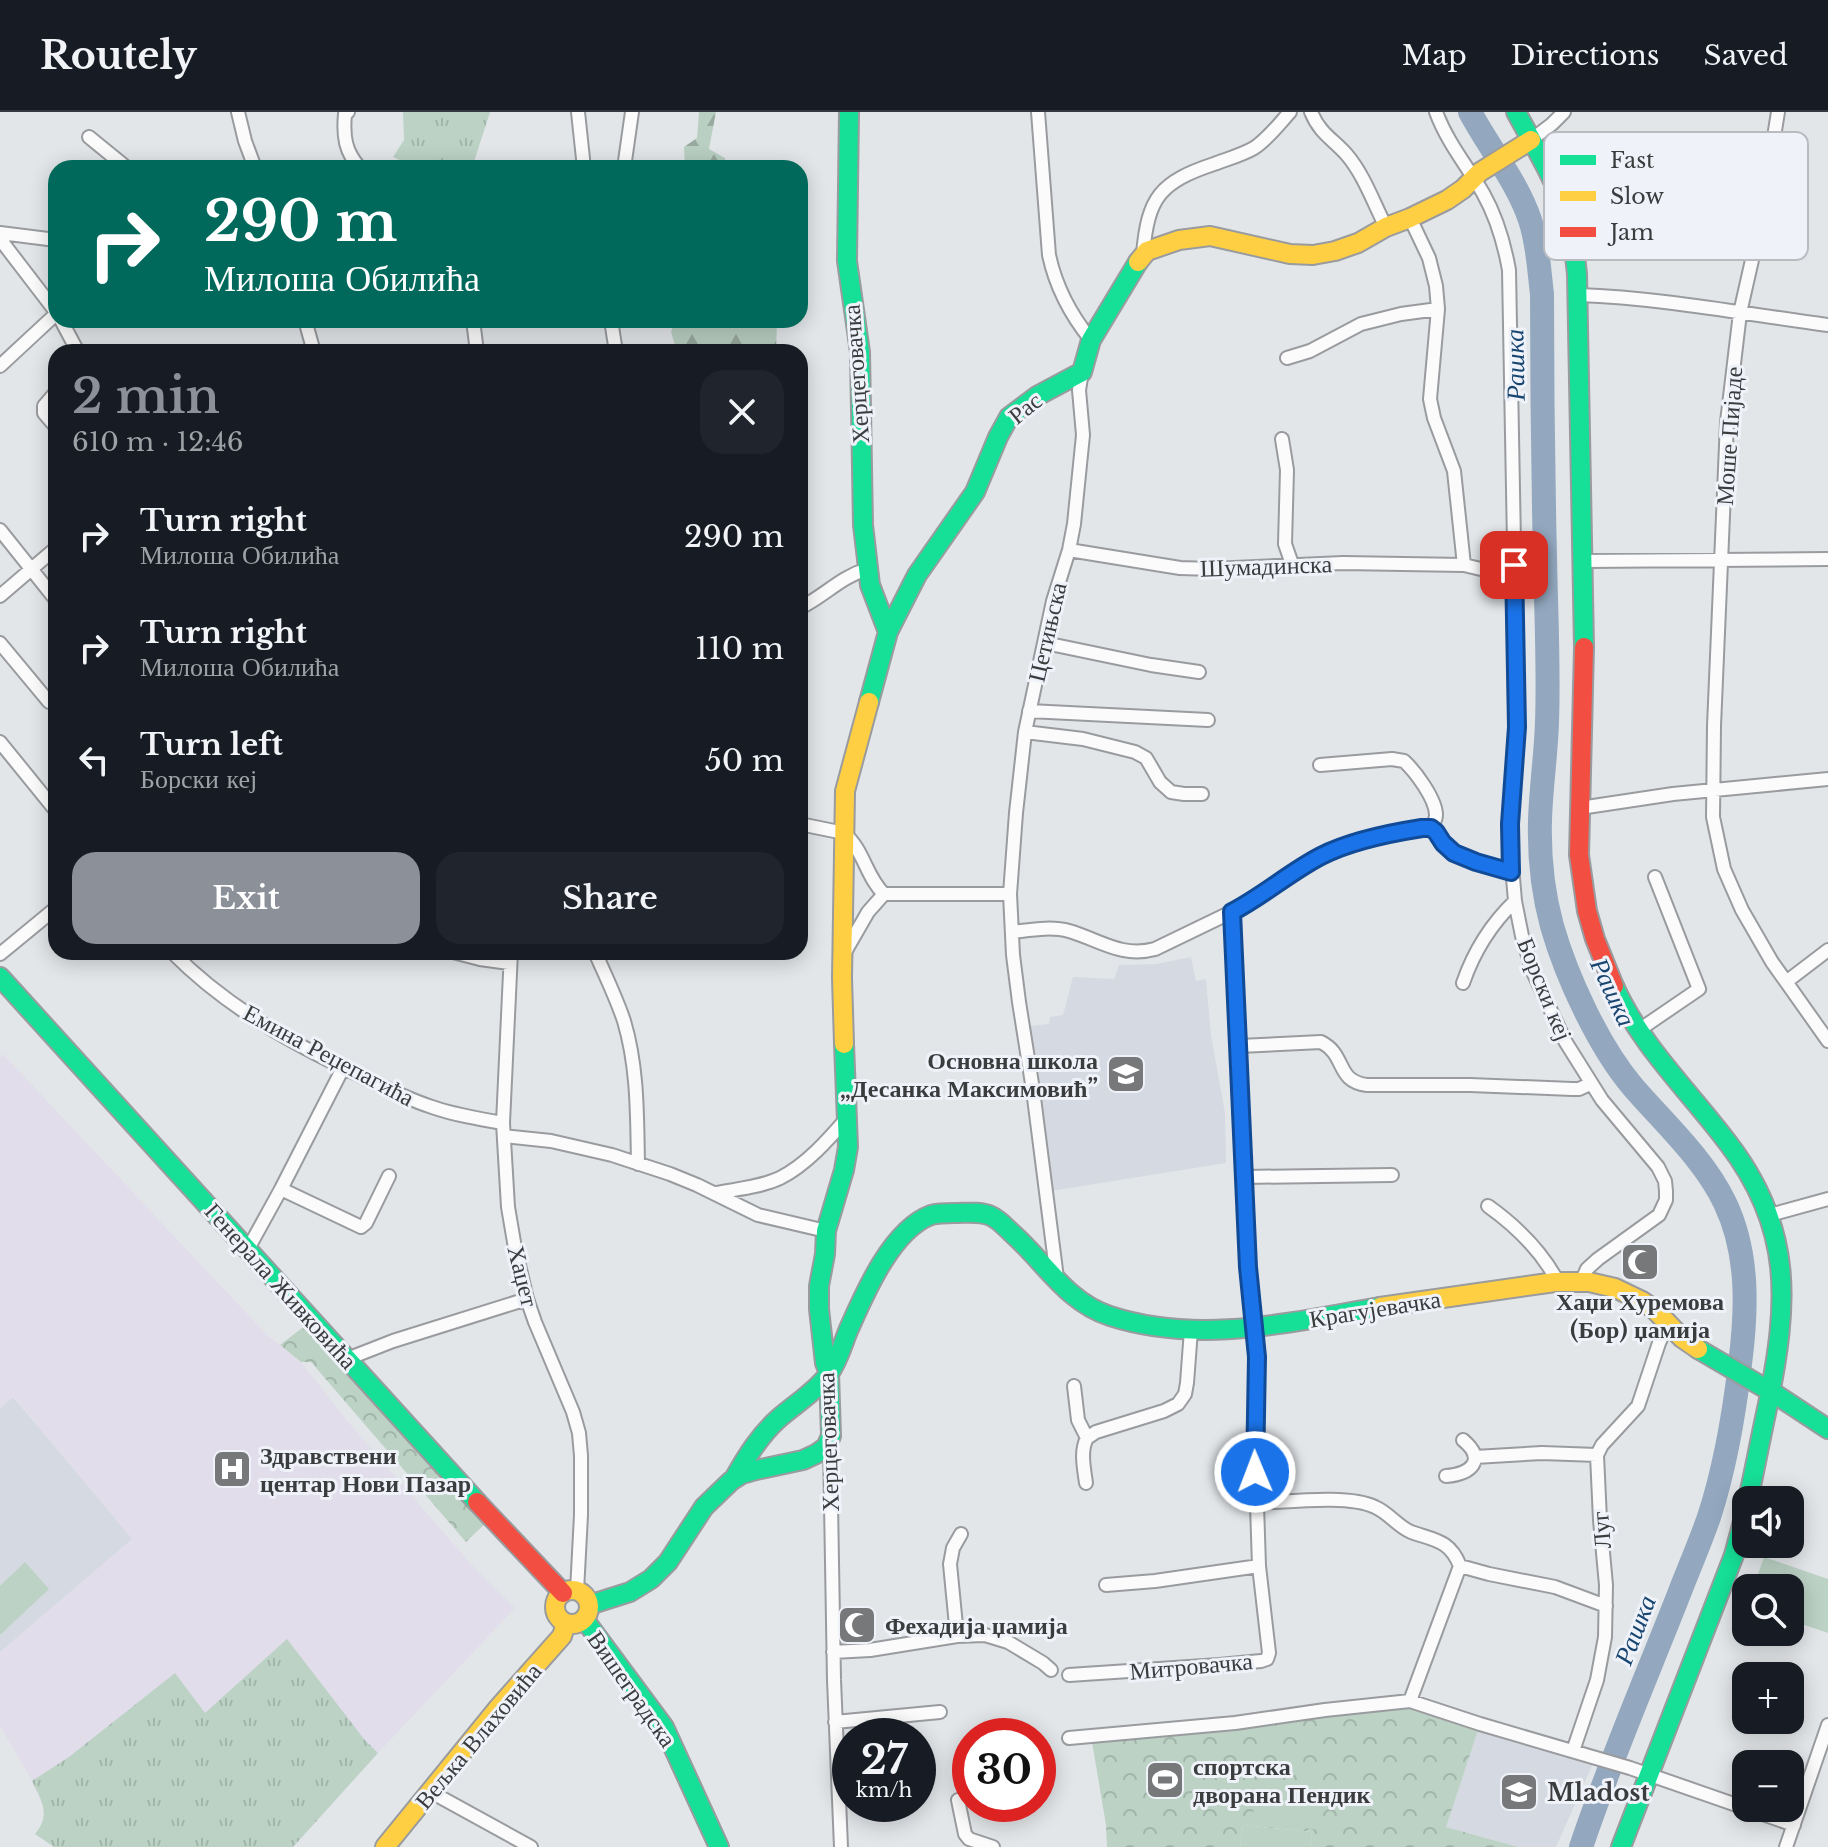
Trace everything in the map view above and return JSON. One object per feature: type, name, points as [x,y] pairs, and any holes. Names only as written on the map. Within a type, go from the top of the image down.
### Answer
[{"type":"street","points":[[238,112],[252,160]]},
{"type":"street","points":[[578,112],[583,160]]},
{"type":"street","points":[[625,160],[632,112]]},
{"type":"street","name":"Херцеговачка","points":[[849,112],[847,261],[860,352],[863,525],[870,585],[888,632]]},
{"type":"street","points":[[1038,112],[1052,270],[1072,315],[1091,340]]},
{"type":"street","points":[[1082,372],[1091,340],[1143,254],[1148,216],[1164,188],[1189,173],[1255,147],[1290,112]]},
{"type":"street","points":[[1311,112],[1320,130],[1344,152],[1356,169],[1386,227]]},
{"type":"street","name":"Борски кеј","points":[[1436,112],[1450,142],[1477,175],[1498,225],[1510,278],[1517,717],[1510,824],[1511,872],[1522,936],[1538,983],[1565,1041],[1590,1084],[1653,1160],[1665,1181],[1666,1200],[1659,1215],[1598,1259],[1587,1269],[1582,1280]]},
{"type":"street","points":[[1516,112],[1526,143],[1544,169]]},
{"type":"street","points":[[1143,254],[1179,240],[1210,236],[1290,254],[1313,255],[1347,247],[1447,200],[1564,112]]},
{"type":"street","name":"Моше Пијаде","points":[[1775,132],[1778,112]]},
{"type":"street","points":[[346,113],[343,136],[354,160]]},
{"type":"street","points":[[89,137],[117,160]]},
{"type":"street","points":[[1410,218],[1429,258],[1436,286],[1438,309],[1430,399],[1454,471],[1464,565]]},
{"type":"street","points":[[0,233],[48,239]]},
{"type":"street","points":[[0,239],[48,302]]},
{"type":"street","points":[[1575,260],[1579,295],[1585,561],[1580,871],[1591,922],[1611,979],[1639,1030],[1663,1066],[1740,1158],[1770,1215],[1780,1256],[1783,1297],[1779,1347],[1764,1387],[1750,1486]]},
{"type":"street","name":"Моше Пијаде","points":[[1752,260],[1740,313],[1727,422],[1713,790],[1716,834],[1724,869],[1756,935],[1828,1041]]},
{"type":"street","points":[[1579,295],[1667,302],[1828,325]]},
{"type":"street","points":[[1287,358],[1310,351],[1361,324],[1438,309]]},
{"type":"street","points":[[0,366],[48,321]]},
{"type":"street","name":"Цетињска","points":[[1057,1278],[1019,1002],[1010,894],[1025,732],[1053,601],[1074,524],[1083,435],[1079,390],[1082,372]]},
{"type":"street","name":"Рас","points":[[917,575],[975,492],[1009,417],[1037,396],[1082,372]]},
{"type":"street","points":[[1282,439],[1287,470],[1285,544],[1292,564]]},
{"type":"street","points":[[0,530],[48,590]]},
{"type":"street","name":"Шумадинска","points":[[1069,550],[1180,568],[1343,563],[1464,565],[1485,570],[1514,586]]},
{"type":"street","points":[[0,596],[48,555]]},
{"type":"street","points":[[1585,561],[1828,559]]},
{"type":"street","points":[[808,603],[840,580],[867,569]]},
{"type":"street","name":"Херцеговачка","points":[[835,1718],[829,1373],[825,1363],[818,1296],[826,1231],[847,1156],[842,959],[844,804],[888,632],[917,575]]},
{"type":"street","points":[[0,643],[48,701]]},
{"type":"street","points":[[1045,643],[1199,672]]},
{"type":"street","points":[[1029,711],[1208,720]]},
{"type":"street","points":[[1025,732],[1083,739],[1135,752],[1146,758],[1165,788],[1178,794],[1202,794]]},
{"type":"street","points":[[0,742],[48,801]]},
{"type":"street","points":[[1320,765],[1392,759],[1404,761],[1434,804],[1436,815],[1431,828]]},
{"type":"street","points":[[1580,808],[1647,797],[1828,779]]},
{"type":"street","points":[[808,826],[844,833],[859,850],[875,885],[890,894]]},
{"type":"street","points":[[1012,932],[1062,930],[1103,946],[1142,952],[1162,946],[1232,912],[1330,852],[1356,842],[1415,829],[1431,828],[1454,853],[1511,872]]},
{"type":"street","points":[[1639,1030],[1699,989],[1655,877]]},
{"type":"street","points":[[842,959],[875,902],[890,894],[1010,894]]},
{"type":"street","points":[[1463,983],[1478,947],[1502,913],[1515,901]]},
{"type":"street","name":"Митровачка","points":[[1069,1675],[1219,1665],[1267,1659],[1269,1653],[1259,1566],[1255,1443],[1257,1357],[1248,1279],[1232,912]]},
{"type":"street","points":[[0,954],[48,915]]},
{"type":"street","points":[[1786,982],[1828,950]]},
{"type":"street","name":"Емина Реџепагића","points":[[181,960],[251,1017],[343,1068],[422,1104],[504,1130],[638,1164]]},
{"type":"street","name":"Хаџет","points":[[510,960],[504,1130],[512,1230],[527,1299],[579,1433],[581,1515],[576,1606]]},
{"type":"street","points":[[599,960],[620,1009],[629,1043],[636,1091],[638,1164],[716,1193],[764,1217],[826,1231]]},
{"type":"street","name":"Генерала Живковића","points":[[0,977],[300,1309],[576,1606]]},
{"type":"street","points":[[1239,1046],[1321,1042],[1332,1049],[1352,1082],[1367,1085],[1579,1089],[1590,1084]]},
{"type":"street","points":[[248,1249],[343,1068]]},
{"type":"street","points":[[716,1193],[780,1178],[819,1148],[847,1118]]},
{"type":"street","points":[[1244,1177],[1392,1175]]},
{"type":"street","points":[[281,1189],[361,1227],[366,1223],[389,1176]]},
{"type":"street","points":[[1770,1215],[1828,1199]]},
{"type":"street","points":[[1488,1206],[1536,1250],[1558,1282]]},
{"type":"street","name":"Крагујевачка","points":[[829,1373],[879,1270],[903,1235],[918,1222],[938,1214],[979,1214],[990,1216],[1017,1237],[1081,1302],[1102,1314],[1161,1327],[1191,1330],[1253,1327],[1582,1280],[1618,1290],[1638,1300],[1656,1311],[1682,1339],[1828,1429]]},
{"type":"street","points":[[347,1359],[393,1341],[527,1299]]},
{"type":"street","points":[[1475,1457],[1542,1453],[1597,1455],[1602,1445],[1638,1406],[1667,1325]]},
{"type":"street","points":[[1086,1483],[1083,1452],[1087,1438],[1096,1432],[1164,1411],[1178,1404],[1185,1394],[1191,1330]]},
{"type":"street","points":[[576,1606],[600,1603],[638,1589],[654,1577],[678,1549],[701,1511],[735,1477],[762,1436],[790,1408],[815,1392],[829,1373]]},
{"type":"street","points":[[1074,1386],[1078,1420],[1087,1438]]},
{"type":"street","points":[[1446,1476],[1464,1474],[1472,1465],[1475,1457],[1463,1440]]},
{"type":"street","points":[[735,1477],[819,1454],[830,1444]]},
{"type":"street","name":"Луг","points":[[1573,1751],[1600,1667],[1605,1637],[1597,1455]]},
{"type":"street","points":[[1257,1503],[1330,1501],[1372,1505],[1409,1531],[1428,1537],[1454,1552],[1460,1566],[1410,1701]]},
{"type":"street","points":[[957,1636],[950,1564],[953,1548],[961,1534]]},
{"type":"street","points":[[1621,1847],[1733,1558]]},
{"type":"street","points":[[1106,1585],[1259,1566]]},
{"type":"street","points":[[1460,1566],[1555,1587],[1606,1606]]},
{"type":"street","name":"Вељка Влаховића","points":[[385,1847],[499,1707],[562,1636],[576,1606]]},
{"type":"street","name":"Вишеградска","points":[[576,1606],[664,1727],[719,1847]]},
{"type":"street","points":[[833,1652],[985,1635],[998,1638],[1035,1657],[1051,1670]]},
{"type":"street","points":[[1069,1738],[1235,1723],[1410,1701],[1596,1757],[1794,1825]]},
{"type":"street","points":[[877,1718],[940,1712]]},
{"type":"street","points":[[1786,1847],[1828,1725]]},
{"type":"street","points":[[431,1792],[531,1847]]},
{"type":"street","name":"Херцеговачка","points":[[840,1822],[841,1847]]},
{"type":"street","points":[[963,1822],[969,1839],[993,1847]]},
{"type":"shaded area","name":"Основна школа „Десанка Максимовић”","points":[[1191,957],[1196,981],[1206,979],[1211,1035],[1225,1113],[1226,1163],[1051,1191],[1028,1026],[1049,1024],[1050,1017],[1063,1015],[1073,977],[1114,979],[1119,965],[1156,964]]},
{"type":"shaded area","name":"Здравствени центар Нови Пазар","points":[[3,1054],[267,1335],[301,1362],[349,1423],[471,1564],[515,1608],[293,1847],[54,1847],[35,1834],[43,1824],[43,1807],[32,1781],[0,1726],[0,1652],[132,1539],[14,1397],[0,1408],[0,1057]]},
{"type":"shaded area","points":[[13,1397],[133,1539],[0,1652],[0,1408]]},
{"type":"shaded area","name":"Mladost","points":[[1480,1724],[1596,1757],[1556,1847],[1518,1847],[1445,1827]]},
{"type":"green space","points":[[403,112],[490,112],[475,160],[400,160],[393,157],[404,140]]},
{"type":"green space","points":[[699,112],[716,112],[709,149],[725,160],[685,160],[684,147],[697,138]]},
{"type":"green space","points":[[672,328],[777,328],[776,344],[675,344]]},
{"type":"green space","points":[[311,1321],[492,1517],[466,1542],[311,1362],[301,1362],[280,1345]]},
{"type":"green space","points":[[1764,1558],[1767,1558],[1828,1579],[1828,1633],[1804,1625],[1804,1574],[1758,1574]]},
{"type":"green space","points":[[25,1562],[49,1589],[0,1635],[0,1586]]},
{"type":"green space","points":[[287,1639],[378,1753],[293,1847],[54,1847],[35,1834],[44,1814],[32,1781],[69,1757],[175,1673],[205,1713]]},
{"type":"green space","points":[[1410,1701],[1480,1724],[1446,1827],[1518,1847],[1310,1847],[1312,1832],[1243,1825],[1240,1847],[1107,1847],[1091,1736]]},
{"type":"green space","points":[[1256,1792],[1323,1801],[1319,1830],[1252,1821]]},
{"type":"green space","points":[[1243,1825],[1312,1832],[1310,1847],[1240,1847]]},
{"type":"waterway","name":"Рашка","points":[[1470,112],[1510,178],[1530,220],[1542,294],[1548,681],[1540,833],[1542,874],[1549,913],[1575,989],[1608,1052],[1633,1087],[1695,1157],[1725,1203],[1738,1242],[1744,1282],[1744,1323],[1738,1383],[1715,1498],[1581,1847]]},
{"type":"traffic: fast","points":[[849,112],[847,261],[860,352],[863,525],[870,585],[888,632]]},
{"type":"traffic: fast","points":[[1516,112],[1544,162]]},
{"type":"traffic: fast","points":[[1576,260],[1584,647]]},
{"type":"traffic: fast","points":[[869,702],[888,632],[917,575],[975,492],[1009,417],[1037,396],[1082,372],[1091,340],[1138,262]]},
{"type":"traffic: fast","points":[[0,977],[477,1502]]},
{"type":"traffic: fast","points":[[1614,986],[1638,1029],[1728,1143],[1749,1175],[1765,1206],[1775,1237],[1782,1300],[1779,1333],[1751,1486]]},
{"type":"traffic: fast","points":[[589,1605],[630,1592],[651,1579],[668,1562],[704,1507],[731,1481],[742,1474],[803,1460],[826,1447],[831,1436],[829,1373],[825,1363],[819,1286],[826,1231],[848,1147],[844,1044]]},
{"type":"traffic: fast","points":[[735,1477],[765,1432],[828,1375],[880,1265],[903,1234],[931,1215],[982,1213],[991,1216],[1082,1302],[1110,1316],[1144,1325],[1177,1329],[1245,1328],[1380,1307]]},
{"type":"traffic: fast","points":[[1698,1349],[1828,1429]]},
{"type":"traffic: fast","points":[[1621,1847],[1733,1558]]},
{"type":"traffic: fast","points":[[584,1619],[664,1727],[719,1847]]},
{"type":"traffic: slow","points":[[1138,262],[1147,251],[1179,240],[1210,236],[1290,254],[1313,255],[1335,251],[1447,200],[1480,172],[1531,140]]},
{"type":"traffic: slow","points":[[844,1044],[845,791],[869,702]]},
{"type":"traffic: slow","points":[[1380,1307],[1555,1282],[1589,1282],[1615,1288],[1642,1301],[1698,1349]]},
{"type":"traffic: slow","points":[[572,1590],[584,1595],[589,1607],[584,1619],[572,1624],[560,1619],[555,1607],[560,1595],[572,1590]]},
{"type":"traffic: slow","points":[[385,1847],[499,1707],[562,1636],[566,1623]]},
{"type":"traffic: jam","points":[[1584,647],[1579,855],[1587,911],[1614,986]]},
{"type":"traffic: jam","points":[[477,1502],[563,1593]]},
{"type":"place","name":"Основна школа „Десанка Максимовић”","points":[[1126,1074]]},
{"type":"place","name":"Хаџи Хуремова (Бор) џамија","points":[[1640,1262]]},
{"type":"place","name":"Здравствени центар Нови Пазар","points":[[232,1469]]},
{"type":"place","name":"Фехадија џамија","points":[[857,1625]]},
{"type":"place","name":"спортска дворана Пендик","points":[[1165,1780]]},
{"type":"place","name":"Mladost","points":[[1519,1792]]},
{"type":"route","points":[[1255,1472],[1257,1357],[1248,1267],[1232,912],[1330,852],[1356,842],[1422,828],[1431,828],[1448,850],[1461,857],[1511,872],[1510,824],[1517,727],[1514,565]]}]
